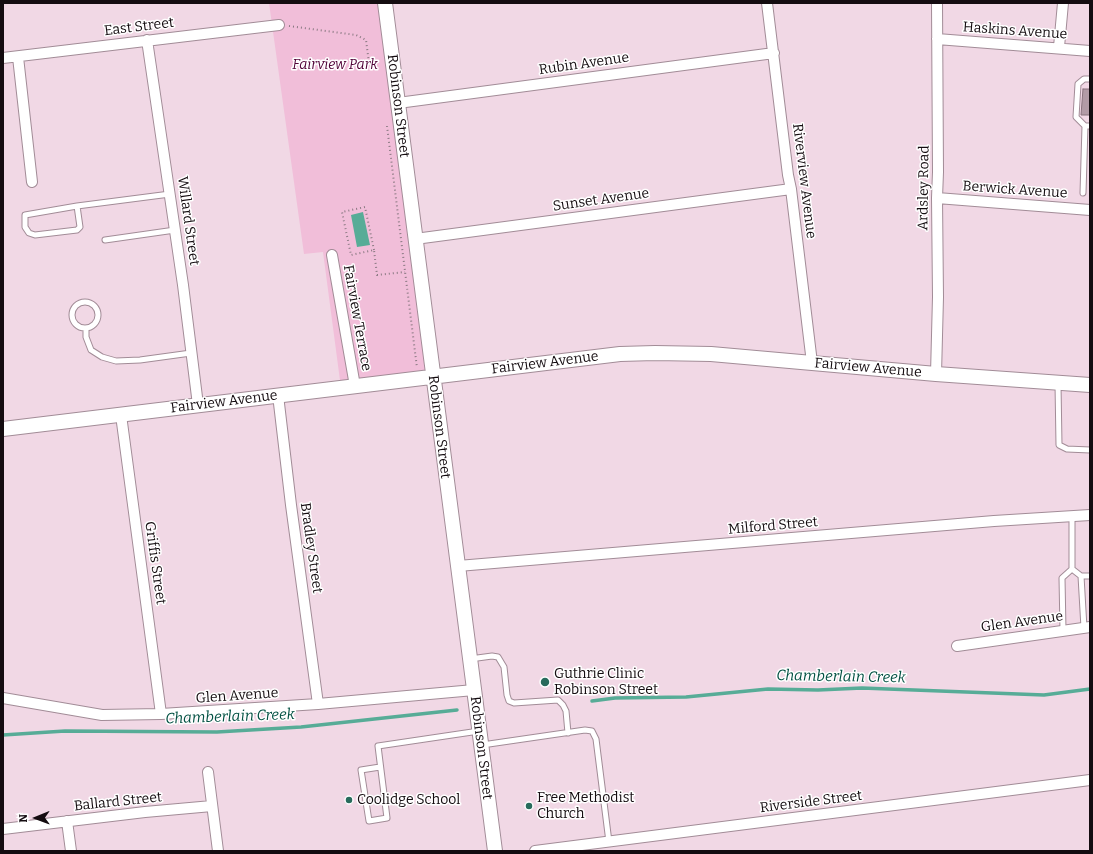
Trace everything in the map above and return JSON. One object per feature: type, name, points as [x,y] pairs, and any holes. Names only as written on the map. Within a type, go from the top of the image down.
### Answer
[{"type":"street","name":"Robinson Street","points":[[385,3],[495,851]]},
{"type":"street","name":"Riverview Avenue","points":[[767,3],[812,363]]},
{"type":"street","name":"Ardsley Road","points":[[936,374],[938,297],[937,3]]},
{"type":"street","points":[[1059,47],[1063,3]]},
{"type":"street","name":"East Street","points":[[3,58],[278,25]]},
{"type":"street","name":"Haskins Avenue","points":[[937,39],[1090,50]]},
{"type":"street","name":"Willard Street","points":[[147,40],[170,194],[198,405]]},
{"type":"street","name":"Rubin Avenue","points":[[398,103],[774,53]]},
{"type":"street","points":[[18,57],[32,182]]},
{"type":"street","name":"Sunset Avenue","points":[[415,239],[791,189]]},
{"type":"street","name":"Berwick Avenue","points":[[937,198],[1090,210]]},
{"type":"street","name":"Fairview Terrace","points":[[332,255],[355,386]]},
{"type":"street","name":"Fairview Avenue","points":[[3,429],[620,354],[711,354],[936,374],[1090,385]]},
{"type":"street","name":"Bradley Street","points":[[278,395],[291,505],[318,704]]},
{"type":"street","name":"Griffis Street","points":[[121,415],[161,714]]},
{"type":"street","name":"Milford Street","points":[[458,566],[986,522],[1090,515]]},
{"type":"street","name":"Glen Avenue","points":[[957,646],[1087,627]]},
{"type":"street","name":"Glen Avenue","points":[[3,698],[102,715],[161,714],[318,704],[474,690]]},
{"type":"street","points":[[208,772],[218,851]]},
{"type":"street","name":"Riverside Street","points":[[535,851],[1090,780]]},
{"type":"street","name":"Ballard Street","points":[[3,829],[145,812],[212,806]]},
{"type":"street","points":[[67,821],[71,851]]},
{"type":"lane","points":[[1083,193],[1087,126],[1076,117],[1078,84],[1084,79],[1090,79]]},
{"type":"lane","points":[[78,206],[80,227],[77,230],[35,235],[29,233],[25,227],[25,214],[78,206],[170,194]]},
{"type":"lane","points":[[105,240],[175,230]]},
{"type":"lane","points":[[83,302],[91,304],[96,310],[97,314],[96,322],[90,327],[86,328],[77,326],[72,319],[73,310],[83,302]]},
{"type":"lane","points":[[86,328],[86,337],[91,350],[102,357],[116,361],[140,360],[191,353]]},
{"type":"lane","points":[[1058,383],[1059,445],[1067,449],[1090,450]]},
{"type":"lane","points":[[1063,630],[1062,578],[1072,569],[1072,516]]},
{"type":"lane","points":[[1072,569],[1081,576],[1090,576]]},
{"type":"lane","points":[[1081,576],[1087,627]]},
{"type":"lane","points":[[470,660],[492,656],[498,657],[504,667],[507,695],[509,700],[514,703],[558,700],[563,704],[566,711],[568,733]]},
{"type":"lane","points":[[481,746],[585,730],[592,731],[596,739],[609,842]]},
{"type":"lane","points":[[380,767],[361,770],[368,821],[388,818],[378,746],[479,731]]},
{"type":"path","points":[[278,25],[356,35],[366,40],[369,63],[379,61],[380,69]]},
{"type":"path","points":[[387,124],[418,379]]},
{"type":"path","points":[[374,250],[351,255],[342,212],[365,207],[374,250],[377,274],[405,272]]},
{"type":"green space","name":"Fairview Park","points":[[269,3],[385,3],[433,377],[341,388],[323,252],[304,254]]},
{"type":"shaded area","points":[[363,212],[370,245],[357,247],[351,215]]},
{"type":"building","points":[[1083,89],[1090,89],[1090,115],[1081,115]]},
{"type":"waterway","name":"Chamberlain Creek","points":[[592,701],[615,698],[686,697],[768,689],[818,690],[862,688],[1044,695],[1090,689]]},
{"type":"waterway","name":"Chamberlain Creek","points":[[3,735],[65,731],[217,732],[301,727],[457,710]]},
{"type":"place","name":"Guthrie Clinic Robinson Street","points":[[545,682]]},
{"type":"place","name":"Coolidge School","points":[[349,800]]},
{"type":"place","name":"Free Methodist Church","points":[[529,806]]}]
